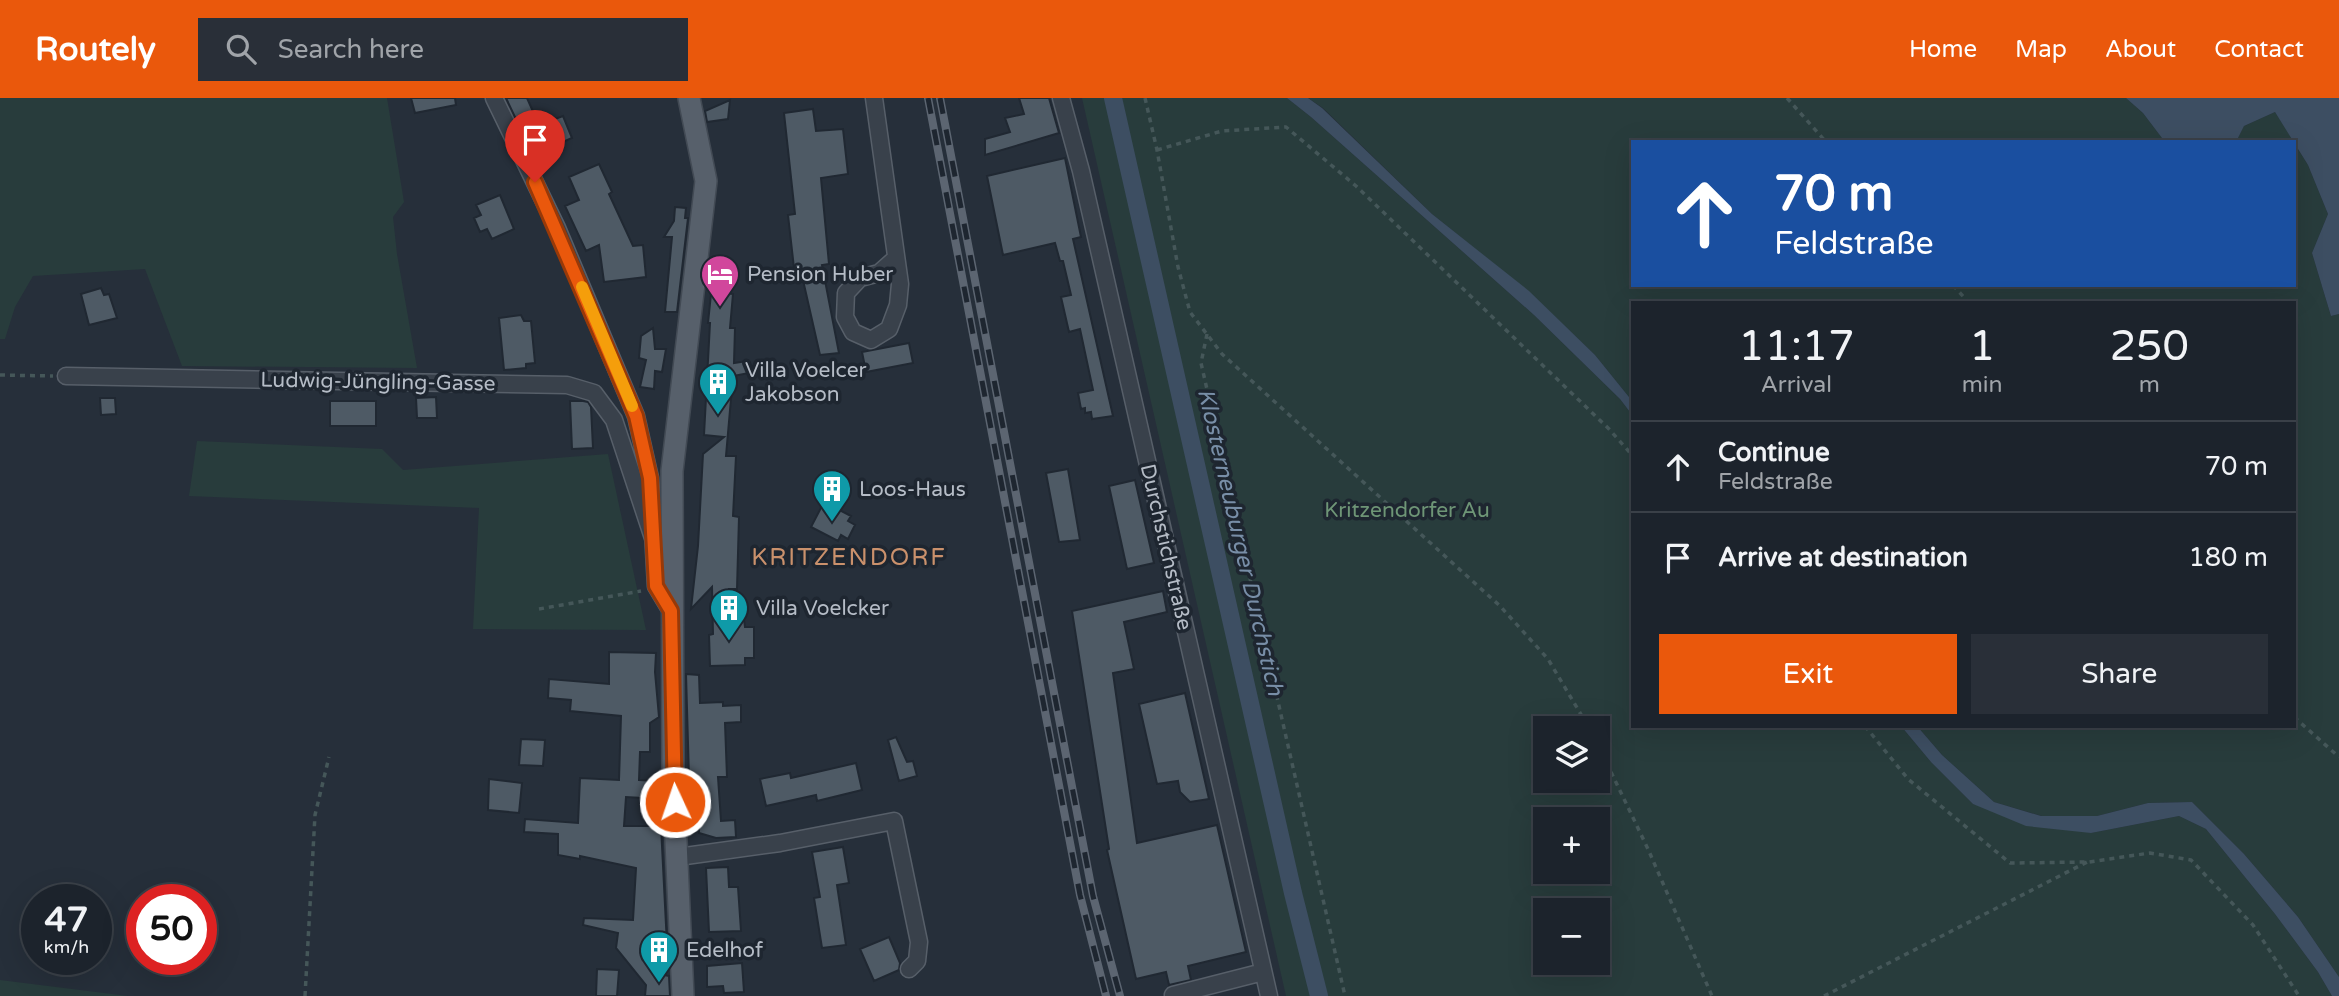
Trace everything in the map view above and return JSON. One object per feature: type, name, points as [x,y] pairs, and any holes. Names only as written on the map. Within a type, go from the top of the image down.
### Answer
[{"type":"main road","points":[[682,996],[673,775],[672,471],[706,181],[689,98]]},
{"type":"street","points":[[494,98],[556,228],[636,416],[650,478],[656,586],[671,611]]},
{"type":"street","points":[[874,98],[900,284],[898,305],[889,329],[871,340],[853,332],[845,317],[846,293],[860,278],[879,273],[896,258]]},
{"type":"street","name":"Durchstichstraße","points":[[1061,98],[1081,171],[1269,996]]},
{"type":"street","name":"Ludwig-Jüngling-Gasse","points":[[66,376],[553,385],[580,389],[594,393],[614,420],[654,541]]},
{"type":"street","points":[[678,857],[780,843],[894,821],[919,942],[917,961],[909,970]]},
{"type":"street","points":[[1173,995],[1263,972]]},
{"type":"path","points":[[1787,98],[1824,140]]},
{"type":"path","points":[[1145,100],[1190,312],[1222,354],[1500,606],[1548,659],[1582,716]]},
{"type":"path","points":[[1157,150],[1222,131],[1286,127],[1376,204],[1599,419],[1631,454]]},
{"type":"path","points":[[1955,287],[1967,301]]},
{"type":"path","points":[[1207,334],[1201,363],[1239,529],[1244,563],[1345,996]]},
{"type":"path","points":[[0,375],[66,376]]},
{"type":"path","points":[[539,609],[630,595],[656,586]]},
{"type":"path","points":[[2296,719],[2339,757]]},
{"type":"path","points":[[1867,728],[1908,779],[2010,863],[2089,862],[2150,853],[2191,860],[2253,925],[2300,996]]},
{"type":"path","points":[[305,996],[315,815],[328,757]]},
{"type":"path","points":[[1610,770],[1648,849],[1712,996]]},
{"type":"path","points":[[1824,996],[2089,862]]},
{"type":"green space","points":[[0,98],[387,98],[404,202],[393,217],[397,254],[417,368],[182,366],[145,269],[33,276],[15,307],[5,339],[0,339]]},
{"type":"green space","name":"Kritzendorfer Au","points":[[1082,98],[1287,98],[1534,315],[1620,399],[1631,413],[1631,728],[1903,728],[1931,762],[1973,804],[2091,833],[2179,816],[2206,829],[2318,972],[2332,996],[1286,996]]},
{"type":"green space","points":[[1308,98],[2126,98],[2143,113],[2163,140],[1631,140],[1631,287],[2296,287],[2296,146],[2308,165],[2328,214],[2312,253],[2331,316],[2339,314],[2339,977],[2298,917],[2244,854],[2192,802],[2148,803],[2097,816],[2042,816],[1994,802],[1942,755],[1919,728],[2296,728],[2296,301],[1631,301],[1631,400],[1595,355],[1529,292],[1432,214],[1323,108]]},
{"type":"green space","points":[[2275,112],[2293,140],[2237,140],[2244,126]]},
{"type":"green space","points":[[197,441],[382,449],[403,470],[608,454],[646,630],[473,629],[479,508],[189,496]]},
{"type":"green space","points":[[0,980],[128,996],[0,996]]},
{"type":"water","points":[[1287,98],[1308,98],[1322,108],[1432,214],[1529,291],[1595,355],[1631,400],[1631,413],[1620,399],[1534,315]]},
{"type":"water","points":[[2126,98],[2339,98],[2339,314],[2331,316],[2312,253],[2328,214],[2308,165],[2296,146],[2296,140],[2292,140],[2275,112],[2244,126],[2237,140],[2163,140],[2143,113]]},
{"type":"water","points":[[1903,728],[1919,728],[1942,755],[1994,802],[2041,816],[2097,816],[2148,803],[2192,802],[2244,854],[2298,917],[2339,977],[2339,996],[2332,996],[2318,972],[2275,914],[2206,829],[2179,816],[2091,833],[2026,826],[1973,804],[1931,762]]},
{"type":"building","points":[[411,98],[455,98],[456,105],[415,113]]},
{"type":"building","points":[[506,98],[527,98],[539,125],[563,116],[572,138],[533,155]]},
{"type":"building","points":[[1019,98],[1049,98],[1059,133],[985,155],[985,139],[1010,132],[1005,118],[1024,114]]},
{"type":"building","points":[[730,100],[728,119],[707,122],[705,111]]},
{"type":"building","points":[[813,109],[816,131],[843,129],[848,174],[821,178],[829,264],[822,265],[839,353],[820,355],[800,267],[794,268],[788,215],[795,214],[784,113]]},
{"type":"building","points":[[1065,158],[1081,237],[1073,239],[1113,416],[1092,419],[1091,412],[1085,413],[1085,408],[1081,409],[1078,393],[1093,390],[1080,329],[1069,332],[1061,297],[1071,295],[1063,261],[1060,261],[1055,243],[1003,255],[987,176]]},
{"type":"building","points":[[599,164],[612,192],[609,194],[633,246],[643,245],[646,277],[604,282],[599,245],[586,251],[565,206],[579,200],[569,177]]},
{"type":"building","points":[[500,195],[514,229],[492,239],[487,229],[480,232],[474,218],[481,215],[476,205]]},
{"type":"building","points":[[675,207],[686,208],[685,218],[688,218],[677,312],[665,312],[672,237],[664,237],[674,221]]},
{"type":"building","points":[[101,288],[104,295],[109,294],[117,318],[89,325],[81,294]]},
{"type":"building","points":[[711,294],[733,294],[730,328],[735,328],[734,363],[747,361],[749,373],[733,376],[726,456],[736,456],[733,516],[739,517],[737,589],[729,589],[727,619],[744,619],[745,627],[754,627],[754,658],[745,658],[745,665],[710,666],[709,635],[713,634],[712,587],[691,609],[698,546],[703,454],[724,437],[704,435],[708,323]]},
{"type":"building","points":[[521,315],[524,321],[531,321],[535,363],[526,364],[526,368],[504,370],[499,318]]},
{"type":"building","points":[[653,328],[655,349],[666,349],[662,372],[655,371],[654,389],[640,387],[646,360],[639,358],[641,336]]},
{"type":"building","points":[[909,343],[913,363],[866,372],[862,352]]},
{"type":"building","points":[[436,397],[437,418],[417,418],[416,398]]},
{"type":"building","points":[[100,398],[115,398],[116,414],[101,415]]},
{"type":"building","points":[[330,401],[376,401],[376,426],[330,426]]},
{"type":"building","points":[[570,401],[588,402],[591,407],[593,448],[572,449]]},
{"type":"building","points":[[1068,469],[1080,540],[1059,542],[1046,473]]},
{"type":"building","points":[[1135,480],[1154,563],[1127,569],[1109,486]]},
{"type":"building","name":"Loos-Haus","points":[[824,502],[851,516],[848,521],[855,525],[848,539],[841,535],[838,541],[811,527]]},
{"type":"building","points":[[1163,591],[1167,612],[1124,622],[1134,669],[1113,673],[1137,843],[1217,825],[1246,952],[1188,966],[1191,980],[1169,985],[1166,972],[1136,979],[1107,850],[1109,849],[1072,611]]},
{"type":"building","points":[[609,652],[656,653],[659,717],[650,723],[650,752],[640,752],[639,780],[658,781],[656,787],[660,787],[661,799],[626,797],[624,826],[661,826],[667,945],[664,975],[669,976],[670,996],[645,996],[646,985],[616,948],[618,933],[583,925],[584,918],[633,920],[636,868],[580,856],[580,859],[558,855],[558,834],[524,832],[525,819],[578,823],[580,778],[619,780],[621,716],[570,711],[571,700],[548,698],[549,679],[609,684]]},
{"type":"building","points":[[686,674],[699,675],[700,703],[723,702],[723,706],[741,705],[741,722],[725,723],[727,777],[718,777],[721,821],[735,820],[736,837],[716,838],[699,833],[697,778],[689,778]]},
{"type":"building","points":[[1185,693],[1209,799],[1190,802],[1180,792],[1178,781],[1157,784],[1139,704]]},
{"type":"building","points":[[896,737],[907,762],[913,761],[917,776],[899,781],[888,740]]},
{"type":"building","points":[[521,739],[545,740],[543,766],[519,765]]},
{"type":"building","points":[[856,763],[862,790],[817,801],[816,795],[766,806],[760,779],[790,773],[791,778]]},
{"type":"building","points":[[489,779],[522,783],[519,813],[488,810]]},
{"type":"building","points":[[843,847],[849,883],[837,885],[846,945],[822,948],[814,898],[820,897],[812,852]]},
{"type":"building","points":[[728,867],[729,887],[738,887],[741,931],[709,932],[706,868]]},
{"type":"building","points":[[889,937],[900,963],[899,970],[874,981],[860,949]]},
{"type":"building","points":[[742,963],[744,992],[724,993],[723,986],[707,987],[707,966]]},
{"type":"building","points":[[597,969],[619,970],[617,996],[596,996]]},
{"type":"waterway","name":"Klosterneuburger Durchstich","points":[[1113,98],[1293,893],[1319,996]]},
{"type":"railway","points":[[928,98],[1080,895],[1106,996]]},
{"type":"railway","points":[[940,98],[1093,896],[1120,996]]},
{"type":"slow traffic","points":[[582,287],[632,406]]},
{"type":"place","name":"Pension Huber","points":[[720,308]]},
{"type":"place","name":"Villa Voelcer Jakobson","points":[[718,416]]},
{"type":"place","name":"Loos-Haus","points":[[832,523]]},
{"type":"place","name":"Villa Voelcker","points":[[729,642]]},
{"type":"place","name":"Edelhof","points":[[659,984]]},
{"type":"district","name":"KRITZENDORF","points":[[849,557]]},
{"type":"route","points":[[535,182],[636,416],[650,478],[656,586],[671,611],[675,802]]}]
